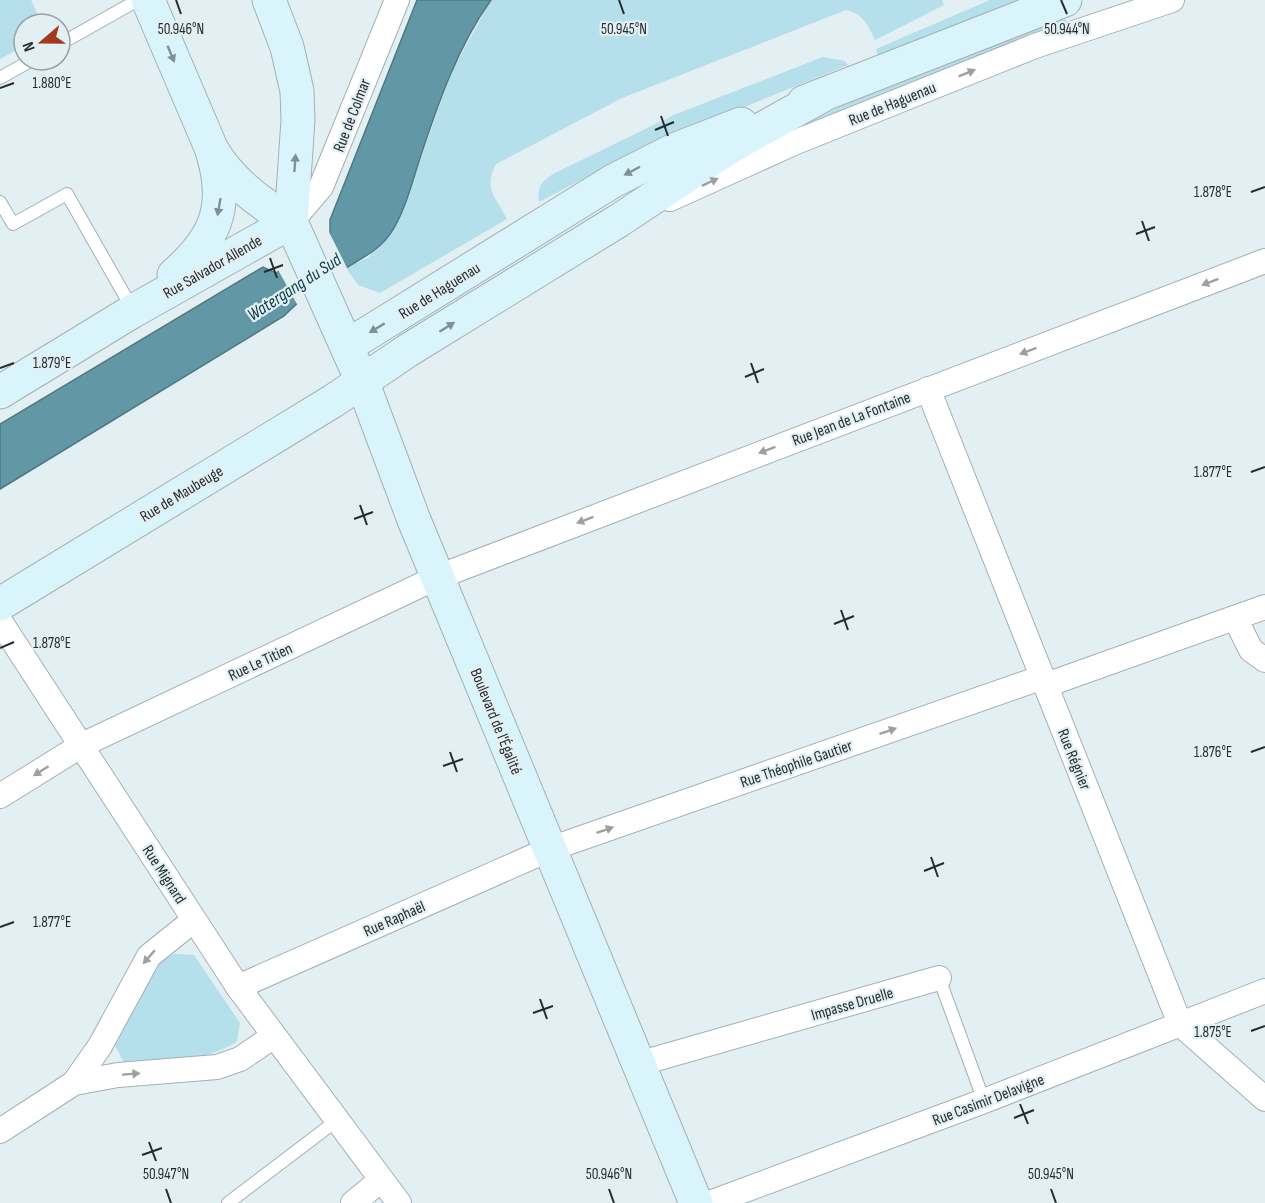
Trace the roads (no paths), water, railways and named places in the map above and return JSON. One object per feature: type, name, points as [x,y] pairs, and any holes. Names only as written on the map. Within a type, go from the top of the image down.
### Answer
[{"type":"street","points":[[148,0],[212,150],[225,170],[244,189],[295,230]]},
{"type":"street","points":[[269,0],[287,47],[297,91],[295,230]]},
{"type":"street","name":"Rue de Colmar","points":[[295,230],[321,188],[397,0]]},
{"type":"street","name":"Rue de Haguenau","points":[[343,335],[651,160],[699,139],[823,95],[1065,0]]},
{"type":"street","name":"Rue de Haguenau","points":[[618,221],[796,142],[1035,46],[1172,0]]},
{"type":"street","name":"Rue de Haguenau","points":[[362,381],[618,221],[733,145],[823,95]]},
{"type":"street","name":"Rue Salvador Allende","points":[[133,311],[194,257],[211,232],[221,195],[212,150]]},
{"type":"street","name":"Rue Salvador Allende","points":[[0,392],[133,311],[295,230]]},
{"type":"street","name":"Boulevard de l'Égalité","points":[[295,230],[362,381],[384,444],[438,577],[696,1203]]},
{"type":"street","name":"Rue Jean de La Fontaine","points":[[438,577],[1265,261]]},
{"type":"street","name":"Rue de Maubeuge","points":[[0,604],[362,381]]},
{"type":"street","name":"Rue Régnier","points":[[928,388],[1180,1024],[1265,1099]]},
{"type":"street","name":"Rue Le Titien","points":[[0,796],[82,745],[438,577]]},
{"type":"street","name":"Rue Théophile Gautier","points":[[550,849],[1265,607]]},
{"type":"street","points":[[1235,618],[1251,650],[1265,660]]},
{"type":"street","name":"Rue Mignard","points":[[0,621],[238,987],[399,1203]]},
{"type":"street","name":"Rue Raphaël","points":[[238,987],[550,849]]},
{"type":"street","points":[[0,1131],[74,1083],[100,1046],[149,956],[194,920]]},
{"type":"street","name":"Impasse Druelle","points":[[638,1064],[939,978]]},
{"type":"street","name":"Rue Casimir Delavigne","points":[[710,1203],[984,1101],[1265,991]]},
{"type":"street","points":[[74,1083],[105,1077],[217,1067],[240,1059],[273,1036]]},
{"type":"street","points":[[352,1203],[381,1180]]},
{"type":"lane","points":[[72,37],[138,0]]},
{"type":"lane","points":[[0,202],[13,224],[67,194],[133,311]]},
{"type":"lane","name":"Impasse Druelle","points":[[939,978],[984,1101]]},
{"type":"lane","points":[[228,1203],[336,1121]]},
{"type":"water","name":"Watergang du Sud","points":[[417,0],[491,0],[450,74],[403,210],[384,241],[373,251],[313,290],[284,316],[0,489],[0,424],[263,267],[276,273],[330,237],[330,220]]}]
